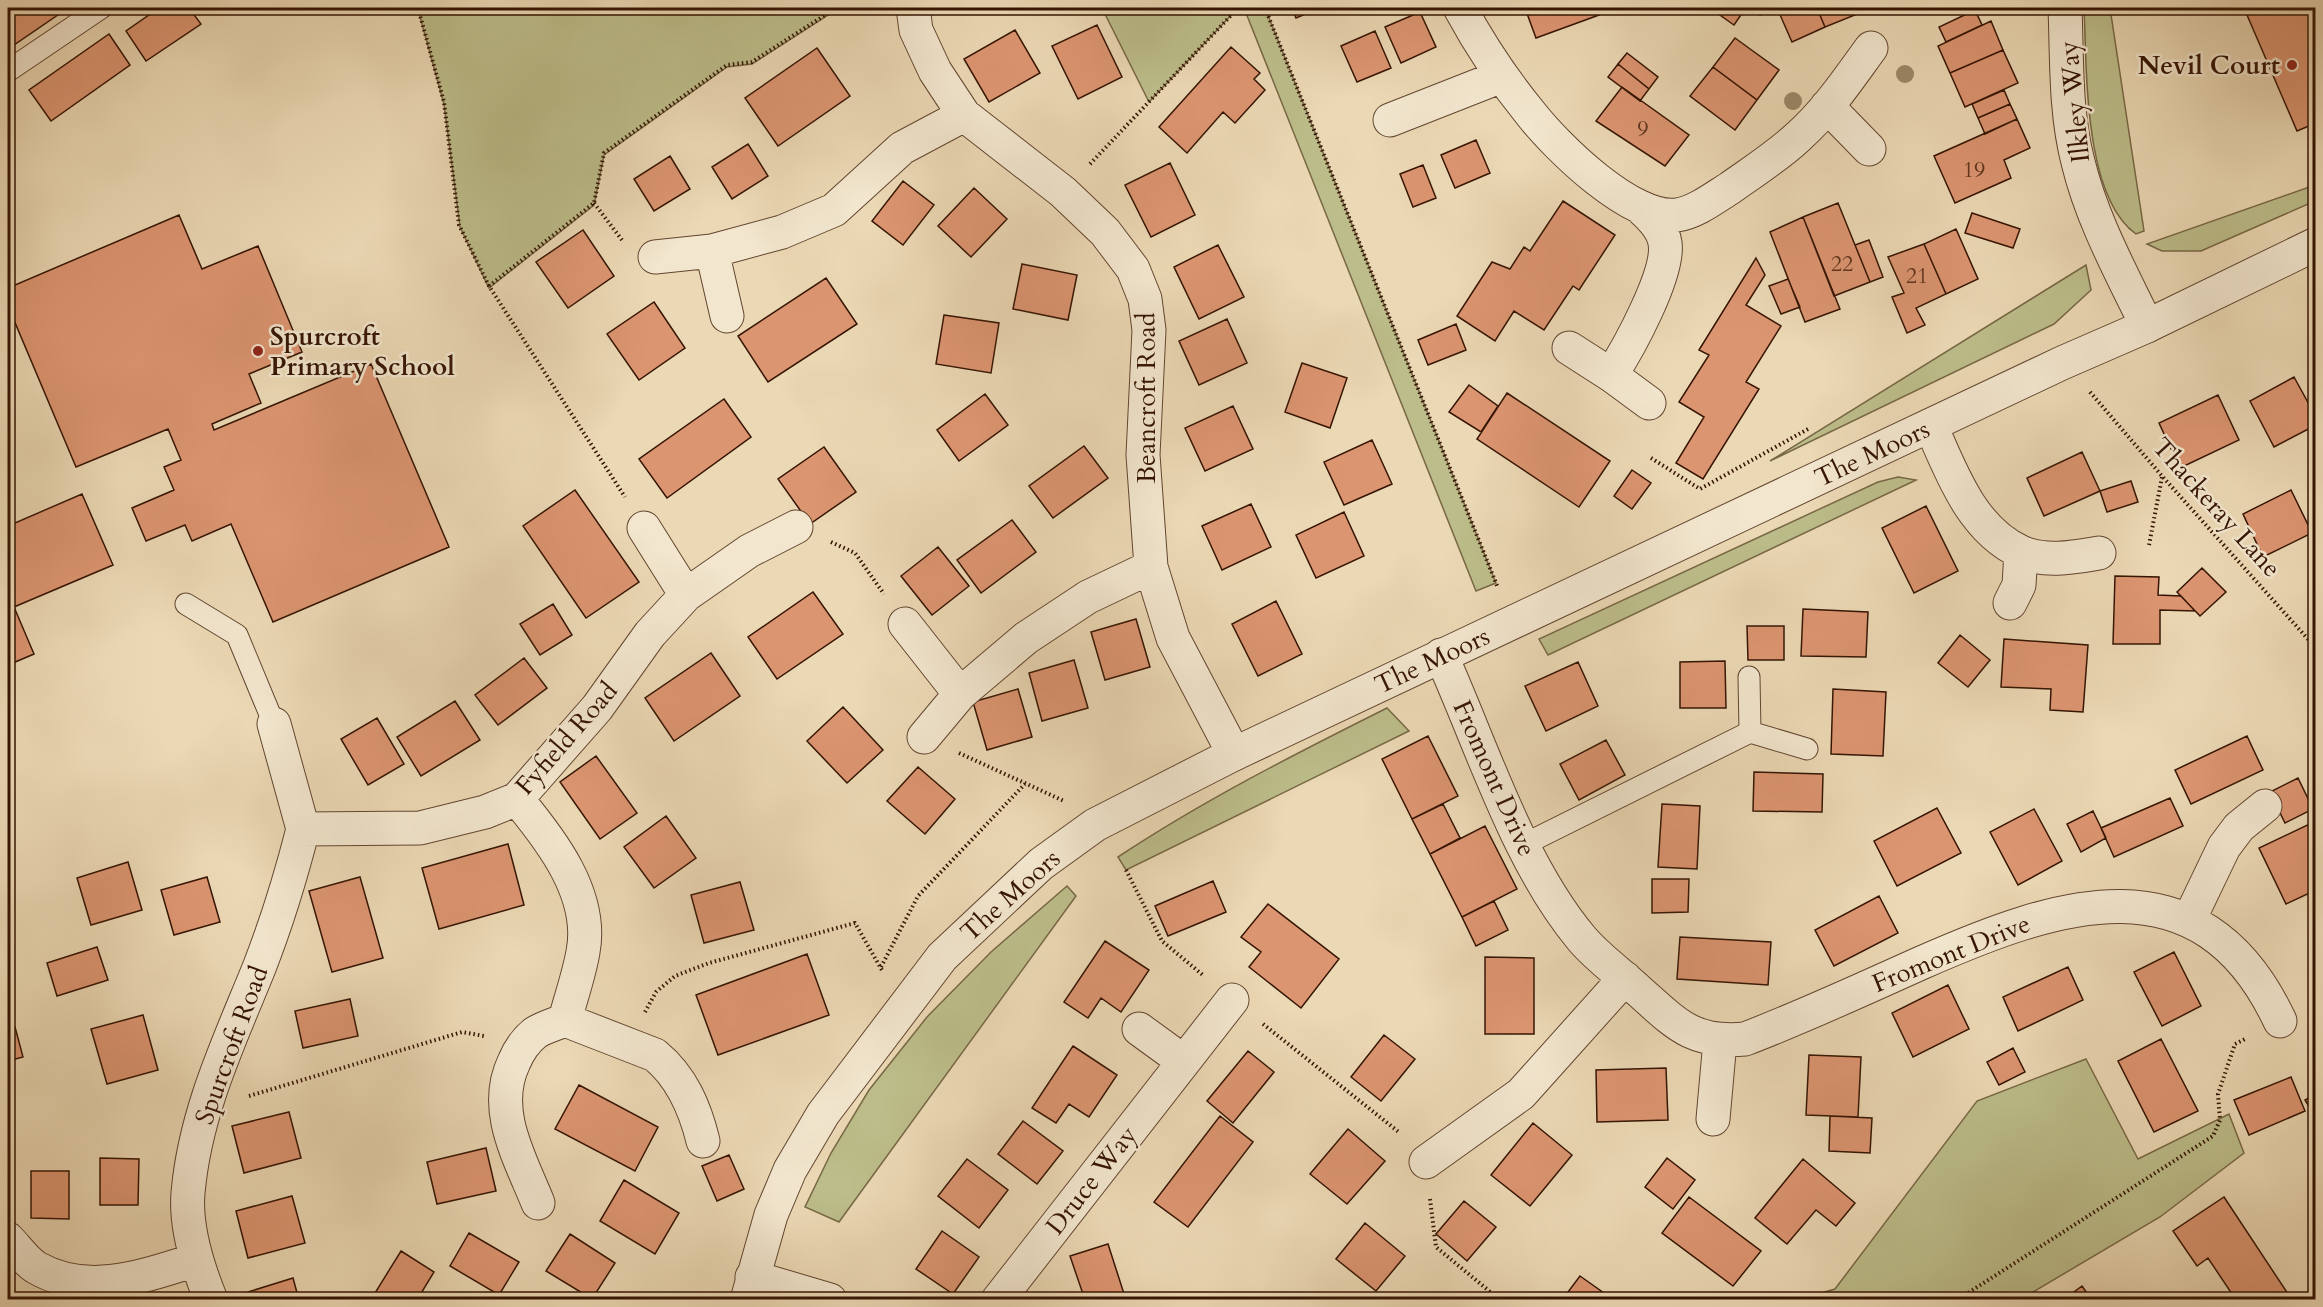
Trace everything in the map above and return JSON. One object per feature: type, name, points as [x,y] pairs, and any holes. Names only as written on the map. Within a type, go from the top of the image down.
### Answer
[{"type":"street","name":"Beancroft Road","points":[[913,8],[916,30],[935,71],[964,114],[1063,192],[1120,250],[1133,269],[1145,299],[1149,330],[1143,455],[1151,567],[1173,639],[1234,754]]},
{"type":"street","points":[[1460,8],[1502,76],[1532,116],[1569,153],[1614,191],[1642,208],[1660,229],[1666,251],[1634,339],[1611,375]]},
{"type":"street","name":"Ilkley Way","points":[[2064,8],[2070,113],[2078,161],[2093,212],[2146,326]]},
{"type":"street","points":[[1642,208],[1677,215],[1702,206],[1772,160],[1801,135],[1827,106],[1871,48]]},
{"type":"street","points":[[1390,120],[1502,76]]},
{"type":"street","points":[[1827,106],[1869,149]]},
{"type":"street","points":[[655,257],[712,251],[782,232],[834,210],[902,148],[964,114]]},
{"type":"street","name":"The Moors","points":[[749,1288],[771,1215],[790,1170],[823,1114],[942,957],[1041,864],[1095,825],[1234,754],[2316,244]]},
{"type":"street","points":[[712,251],[727,316]]},
{"type":"street","points":[[1569,348],[1649,403]]},
{"type":"street","points":[[1931,426],[1964,496],[1988,529],[2021,552],[2043,557],[2076,557],[2099,553]]},
{"type":"street","name":"Fyfield Road","points":[[303,829],[420,828],[485,812],[517,798],[597,708],[650,633],[686,595],[749,551],[796,527]]},
{"type":"street","points":[[644,528],[686,595]]},
{"type":"street","points":[[2010,603],[2019,585],[2021,552]]},
{"type":"street","points":[[924,737],[960,694],[1026,638],[1088,597],[1151,567]]},
{"type":"street","points":[[905,624],[960,694]]},
{"type":"street","name":"Fromont Drive","points":[[1441,656],[1523,845],[1549,895],[1583,940],[1670,1018],[1693,1034],[1720,1041],[1745,1039],[1976,939],[2034,918],[2094,906],[2124,905],[2159,910],[2189,920],[2223,942],[2268,994],[2280,1021]]},
{"type":"street","points":[[274,724],[303,829]]},
{"type":"street","points":[[517,798],[546,834],[564,865],[583,912],[584,950],[565,1020]]},
{"type":"street","points":[[2189,920],[2224,847],[2239,827],[2265,806]]},
{"type":"street","name":"Spurcroft Road","points":[[211,1299],[195,1260],[188,1195],[202,1110],[284,897],[303,829]]},
{"type":"street","points":[[1426,1162],[1521,1094],[1625,978]]},
{"type":"street","name":"Druce Way","points":[[998,1299],[1232,1000]]},
{"type":"street","points":[[538,1203],[509,1130],[503,1101],[507,1076],[523,1044],[537,1032],[565,1020],[655,1055],[675,1076],[691,1103],[703,1141]]},
{"type":"street","points":[[1138,1029],[1184,1061]]},
{"type":"street","points":[[1713,1119],[1720,1041]]},
{"type":"street","points":[[8,1239],[36,1267],[63,1279],[91,1283],[134,1280],[195,1260]]},
{"type":"street","points":[[749,1288],[830,1299]]},
{"type":"lane","points":[[8,71],[101,8]]},
{"type":"lane","points":[[186,604],[237,635],[274,724]]},
{"type":"lane","points":[[1749,677],[1750,732]]},
{"type":"lane","points":[[1523,845],[1750,732],[1807,749]]},
{"type":"path","points":[[485,8],[418,9],[444,102],[459,225],[489,286],[644,528]]},
{"type":"path","points":[[489,286],[594,203],[604,153],[727,65],[752,62],[836,8]]},
{"type":"path","points":[[1063,192],[1238,8]]},
{"type":"path","points":[[1265,8],[1496,584],[1514,621]]},
{"type":"path","name":"Thackeray Lane","points":[[2090,390],[2162,476],[2316,648]]},
{"type":"path","points":[[1651,458],[1700,489],[1808,429]]},
{"type":"path","points":[[2149,545],[2162,476]]},
{"type":"path","points":[[796,527],[855,553],[905,624]]},
{"type":"path","points":[[924,737],[1065,801]]},
{"type":"path","points":[[881,967],[918,896],[1026,784]]},
{"type":"path","points":[[1126,870],[1162,941],[1232,1000],[1421,1150],[1426,1162],[1436,1247],[1500,1299]]},
{"type":"path","points":[[629,1045],[656,992],[664,983],[710,963],[855,923],[881,967],[901,1010]]},
{"type":"path","points":[[1958,1299],[2212,1136],[2220,1120],[2218,1094],[2235,1044],[2280,1021]]},
{"type":"path","points":[[202,1110],[462,1032],[523,1044]]},
{"type":"green space","points":[[506,8],[839,8],[752,64],[727,67],[604,155],[594,205],[489,288],[460,227],[444,104],[419,13]]},
{"type":"green space","points":[[1102,8],[1238,8],[1149,102]]},
{"type":"green space","points":[[1244,8],[1265,8],[1496,583],[1476,591]]},
{"type":"green space","points":[[2084,8],[2110,8],[2144,231],[2136,234],[2119,216],[2106,191],[2097,162],[2088,96]]},
{"type":"green space","points":[[2315,185],[2315,201],[2201,251],[2162,251],[2147,244]]},
{"type":"green space","points":[[2086,265],[2091,290],[2054,324],[1770,461]]},
{"type":"green space","points":[[1898,477],[1916,480],[1548,655],[1539,639],[1878,482]]},
{"type":"green space","points":[[1387,708],[1409,731],[1126,870],[1118,857],[1217,797]]},
{"type":"green space","points":[[1067,886],[1076,896],[839,1222],[805,1207],[831,1153],[869,1090],[927,1017],[991,952]]},
{"type":"green space","points":[[2086,1059],[2138,1159],[2229,1114],[2244,1153],[2160,1217],[2021,1299],[1800,1299],[1835,1289],[1977,1101]]},
{"type":"building","points":[[8,8],[68,8],[8,49]]},
{"type":"building","points":[[159,8],[189,8],[201,24],[146,61],[126,31]]},
{"type":"building","points":[[1292,8],[1320,8],[1296,18]]},
{"type":"building","points":[[1525,8],[1596,8],[1599,15],[1536,38]]},
{"type":"building","points":[[1710,8],[1743,8],[1745,9],[1734,25]]},
{"type":"building","points":[[1757,8],[1777,8],[1760,15]]},
{"type":"building","points":[[1777,8],[1817,8],[1825,27],[1792,42]]},
{"type":"building","points":[[1817,8],[1857,8],[1860,13],[1825,27]]},
{"type":"building","name":"Nevil Court","points":[[2244,8],[2316,8],[2316,123],[2297,131]]},
{"type":"building","points":[[1975,10],[1982,25],[1946,42],[1939,27]]},
{"type":"building","points":[[1420,12],[1436,47],[1401,63],[1385,27]]},
{"type":"building","points":[[1991,21],[2003,50],[1950,73],[1938,46]]},
{"type":"building","points":[[1097,25],[1122,77],[1078,99],[1052,46]]},
{"type":"building","points":[[1015,30],[1040,73],[989,102],[964,59]]},
{"type":"building","points":[[1375,31],[1391,68],[1357,82],[1341,46]]},
{"type":"building","points":[[109,34],[130,65],[51,121],[29,90]]},
{"type":"building","points":[[1735,38],[1779,70],[1757,100],[1713,67]]},
{"type":"building","points":[[1231,47],[1260,73],[1254,79],[1265,90],[1235,123],[1223,112],[1187,153],[1159,127]]},
{"type":"building","points":[[817,48],[850,96],[778,146],[745,98]]},
{"type":"building","points":[[2003,50],[2018,83],[1965,107],[1950,73]]},
{"type":"building","points":[[1627,53],[1658,77],[1649,89],[1618,64]]},
{"type":"building","points":[[1618,64],[1649,89],[1640,101],[1608,77]]},
{"type":"building","points":[[1713,67],[1757,100],[1735,130],[1690,96]]},
{"type":"building","points":[[1622,87],[1689,135],[1665,166],[1596,121]]},
{"type":"building","points":[[2004,90],[2010,104],[1978,118],[1972,104]]},
{"type":"building","points":[[2010,104],[2017,119],[1985,134],[1978,118]]},
{"type":"building","points":[[2017,119],[2030,148],[2004,160],[2011,178],[1955,203],[1934,156]]},
{"type":"building","points":[[1476,140],[1490,173],[1455,188],[1441,155]]},
{"type":"building","points":[[748,144],[768,176],[732,199],[712,167]]},
{"type":"building","points":[[670,156],[690,189],[654,211],[634,179]]},
{"type":"building","points":[[1170,163],[1195,215],[1151,237],[1125,185]]},
{"type":"building","points":[[1423,165],[1436,198],[1413,207],[1400,174]]},
{"type":"building","points":[[903,181],[934,205],[903,245],[872,221]]},
{"type":"building","points":[[974,188],[1007,219],[971,257],[938,226]]},
{"type":"building","points":[[1563,201],[1615,235],[1579,290],[1573,286],[1544,330],[1514,311],[1495,341],[1457,316],[1492,262],[1510,269],[1524,247],[1530,251]]},
{"type":"building","points":[[1838,203],[1870,282],[1834,296],[1803,217]]},
{"type":"building","points":[[1972,213],[2020,229],[2013,248],[1965,233]]},
{"type":"building","name":"Spurcroft Primary School","points":[[179,215],[202,269],[258,246],[302,352],[249,374],[261,403],[212,424],[214,430],[371,364],[449,547],[273,622],[231,524],[192,541],[185,525],[146,541],[132,508],[174,490],[164,467],[181,460],[168,429],[76,467],[8,306],[8,288]]},
{"type":"building","points":[[1803,217],[1840,309],[1805,322],[1770,232]]},
{"type":"building","points":[[1956,229],[1978,279],[1946,294],[1924,244]]},
{"type":"building","points":[[583,230],[614,276],[568,308],[536,262]]},
{"type":"building","points":[[1869,240],[1883,277],[1870,282],[1855,245]]},
{"type":"building","points":[[1924,244],[1946,294],[1916,308],[1925,325],[1907,333],[1892,297],[1904,293],[1888,257]]},
{"type":"building","points":[[1218,245],[1244,297],[1199,319],[1174,267]]},
{"type":"building","points":[[1756,258],[1765,275],[1746,305],[1781,326],[1746,382],[1759,389],[1703,479],[1676,463],[1704,417],[1679,402],[1709,355],[1699,350]]},
{"type":"building","points":[[1022,264],[1077,275],[1068,320],[1013,309]]},
{"type":"building","points":[[826,278],[857,324],[768,382],[738,336]]},
{"type":"building","points":[[1788,279],[1800,307],[1781,314],[1769,286]]},
{"type":"building","points":[[654,302],[685,348],[639,380],[607,334]]},
{"type":"building","points":[[944,315],[999,323],[991,373],[936,364]]},
{"type":"building","points":[[1227,319],[1247,363],[1199,385],[1179,341]]},
{"type":"building","points":[[1456,324],[1466,350],[1428,365],[1418,340]]},
{"type":"building","points":[[1302,363],[1347,378],[1330,428],[1285,412]]},
{"type":"building","points":[[2294,377],[2316,417],[2316,425],[2274,447],[2250,401]]},
{"type":"building","points":[[1469,385],[1498,406],[1481,432],[1449,412]]},
{"type":"building","points":[[1507,393],[1610,461],[1579,507],[1477,439]]},
{"type":"building","points":[[985,394],[1008,425],[959,461],[937,430]]},
{"type":"building","points":[[2218,395],[2239,440],[2180,468],[2159,423]]},
{"type":"building","points":[[724,399],[751,437],[667,498],[639,459]]},
{"type":"building","points":[[1233,406],[1253,449],[1205,471],[1185,428]]},
{"type":"building","points":[[1372,440],[1392,484],[1344,505],[1324,462]]},
{"type":"building","points":[[1084,446],[1108,478],[1053,518],[1029,486]]},
{"type":"building","points":[[824,447],[856,492],[810,524],[778,479]]},
{"type":"building","points":[[2082,452],[2100,491],[2044,516],[2027,478]]},
{"type":"building","points":[[1632,470],[1651,483],[1632,509],[1614,496]]},
{"type":"building","points":[[2131,481],[2138,502],[2107,512],[2100,491]]},
{"type":"building","points":[[575,490],[639,582],[586,618],[523,526]]},
{"type":"building","points":[[2291,490],[2312,533],[2263,557],[2243,514]]},
{"type":"building","points":[[82,494],[113,565],[14,607],[34,654],[8,665],[8,526]]},
{"type":"building","points":[[1251,504],[1271,547],[1222,570],[1202,526]]},
{"type":"building","points":[[1926,506],[1958,571],[1914,593],[1882,528]]},
{"type":"building","points":[[1344,512],[1364,556],[1316,578],[1296,535]]},
{"type":"building","points":[[1012,520],[1036,552],[981,593],[957,560]]},
{"type":"building","points":[[938,547],[969,586],[932,615],[901,576]]},
{"type":"building","points":[[2202,568],[2226,592],[2200,616],[2177,592]]},
{"type":"building","points":[[2115,576],[2159,577],[2158,595],[2181,596],[2195,611],[2160,610],[2160,644],[2113,644]]},
{"type":"building","points":[[813,592],[843,634],[777,679],[748,637]]},
{"type":"building","points":[[1276,601],[1302,654],[1258,676],[1232,624]]},
{"type":"building","points":[[553,604],[572,635],[540,655],[520,624]]},
{"type":"building","points":[[1803,609],[1868,612],[1866,657],[1801,656]]},
{"type":"building","points":[[1136,619],[1150,667],[1105,680],[1091,632]]},
{"type":"building","points":[[1747,626],[1784,626],[1784,660],[1748,660]]},
{"type":"building","points":[[1960,635],[1990,660],[1968,687],[1938,663]]},
{"type":"building","points":[[2004,639],[2088,645],[2083,712],[2050,710],[2051,689],[2001,687]]},
{"type":"building","points":[[711,653],[740,696],[674,741],[645,698]]},
{"type":"building","points":[[524,658],[547,688],[498,725],[475,695]]},
{"type":"building","points":[[1074,660],[1088,708],[1042,721],[1029,673]]},
{"type":"building","points":[[1725,661],[1726,708],[1680,708],[1680,662]]},
{"type":"building","points":[[1578,662],[1598,706],[1546,731],[1525,686]]},
{"type":"building","points":[[1018,689],[1032,737],[987,750],[973,702]]},
{"type":"building","points":[[1833,689],[1886,692],[1883,756],[1831,754]]},
{"type":"building","points":[[455,701],[480,740],[421,776],[397,737]]},
{"type":"building","points":[[843,707],[883,750],[847,783],[807,741]]},
{"type":"building","points":[[377,718],[404,764],[368,785],[341,739]]},
{"type":"building","points":[[1428,736],[1458,796],[1412,819],[1382,759]]},
{"type":"building","points":[[2247,736],[2263,770],[2191,804],[2175,770]]},
{"type":"building","points":[[1606,740],[1625,775],[1579,800],[1560,764]]},
{"type":"building","points":[[596,756],[637,813],[600,839],[560,782]]},
{"type":"building","points":[[918,767],[955,799],[925,834],[887,801]]},
{"type":"building","points":[[1754,772],[1823,774],[1822,812],[1753,811]]},
{"type":"building","points":[[2298,778],[2313,809],[2285,823],[2270,792]]},
{"type":"building","points":[[2170,798],[2183,826],[2114,857],[2101,828]]},
{"type":"building","points":[[1443,804],[1460,838],[1430,854],[1412,819]]},
{"type":"building","points":[[1662,804],[1700,806],[1697,869],[1658,867]]},
{"type":"building","points":[[1937,808],[1961,853],[1897,886],[1874,841]]},
{"type":"building","points":[[2034,809],[2062,861],[2018,885],[1990,832]]},
{"type":"building","points":[[2093,811],[2106,838],[2081,852],[2067,824]]},
{"type":"building","points":[[666,816],[696,858],[654,888],[624,847]]},
{"type":"building","points":[[2316,821],[2316,890],[2286,904],[2259,848]]},
{"type":"building","points":[[1485,826],[1517,889],[1462,917],[1430,854]]},
{"type":"building","points":[[508,844],[524,905],[439,929],[422,868]]},
{"type":"building","points":[[128,862],[142,910],[91,925],[77,878]]},
{"type":"building","points":[[207,877],[220,922],[174,935],[161,890]]},
{"type":"building","points":[[360,877],[383,958],[332,972],[309,891]]},
{"type":"building","points":[[1652,879],[1689,879],[1688,912],[1652,913]]},
{"type":"building","points":[[1213,881],[1226,912],[1168,936],[1155,906]]},
{"type":"building","points":[[740,882],[754,930],[704,943],[691,895]]},
{"type":"building","points":[[1879,896],[1898,933],[1834,966],[1815,930]]},
{"type":"building","points":[[1494,901],[1508,930],[1476,946],[1462,917]]},
{"type":"building","points":[[1268,904],[1339,959],[1301,1008],[1249,967],[1261,952],[1241,937]]},
{"type":"building","points":[[1680,937],[1771,942],[1768,985],[1677,979]]},
{"type":"building","points":[[1105,941],[1149,970],[1121,1012],[1101,998],[1088,1018],[1064,1002]]},
{"type":"building","points":[[97,947],[108,980],[57,996],[47,963]]},
{"type":"building","points":[[2174,952],[2201,1006],[2162,1026],[2134,972]]},
{"type":"building","points":[[807,954],[829,1015],[718,1055],[696,995]]},
{"type":"building","points":[[1485,957],[1534,958],[1534,1034],[1485,1034]]},
{"type":"building","points":[[2068,967],[2083,1000],[2018,1031],[2003,997]]},
{"type":"building","points":[[1948,985],[1969,1029],[1913,1057],[1892,1013]]},
{"type":"building","points":[[350,999],[358,1036],[303,1048],[295,1011]]},
{"type":"building","points":[[143,1015],[158,1070],[107,1084],[91,1029]]},
{"type":"building","points":[[15,1027],[23,1057],[8,1061],[8,1029]]},
{"type":"building","points":[[1384,1035],[1415,1059],[1381,1101],[1351,1077]]},
{"type":"building","points":[[2161,1039],[2198,1111],[2154,1132],[2118,1061]]},
{"type":"building","points":[[1073,1046],[1117,1075],[1089,1117],[1069,1104],[1056,1123],[1032,1108]]},
{"type":"building","points":[[2013,1048],[2025,1072],[1999,1085],[1987,1062]]},
{"type":"building","points":[[1248,1051],[1274,1072],[1233,1123],[1207,1101]]},
{"type":"building","points":[[1809,1055],[1861,1057],[1858,1117],[1806,1115]]},
{"type":"building","points":[[1666,1068],[1668,1120],[1597,1122],[1596,1070]]},
{"type":"building","points":[[2291,1077],[2305,1111],[2249,1135],[2234,1100]]},
{"type":"building","points":[[579,1085],[658,1127],[635,1171],[555,1129]]},
{"type":"building","points":[[2316,1094],[2316,1118],[2305,1100]]},
{"type":"building","points":[[289,1112],[301,1158],[244,1173],[232,1126]]},
{"type":"building","points":[[1220,1116],[1253,1142],[1188,1227],[1154,1202]]},
{"type":"building","points":[[1830,1116],[1872,1118],[1870,1153],[1829,1151]]},
{"type":"building","points":[[1023,1121],[1063,1151],[1037,1184],[998,1154]]},
{"type":"building","points":[[1533,1123],[1572,1155],[1530,1206],[1491,1175]]},
{"type":"building","points":[[1348,1129],[1385,1161],[1347,1204],[1310,1174]]},
{"type":"building","points":[[486,1148],[496,1191],[437,1204],[427,1162]]},
{"type":"building","points":[[729,1155],[744,1189],[717,1201],[702,1166]]},
{"type":"building","points":[[100,1158],[139,1159],[138,1205],[100,1205]]},
{"type":"building","points":[[1667,1158],[1695,1180],[1673,1209],[1645,1187]]},
{"type":"building","points":[[967,1159],[1008,1190],[979,1228],[938,1196]]},
{"type":"building","points":[[1803,1159],[1855,1203],[1836,1226],[1816,1210],[1787,1244],[1755,1218]]},
{"type":"building","points":[[31,1171],[69,1171],[69,1219],[31,1218]]},
{"type":"building","points":[[624,1180],[679,1213],[655,1254],[600,1221]]},
{"type":"building","points":[[292,1196],[305,1243],[248,1258],[236,1211]]},
{"type":"building","points":[[1689,1197],[1761,1251],[1733,1286],[1662,1233]]},
{"type":"building","points":[[2224,1197],[2292,1300],[2236,1300],[2208,1258],[2197,1266],[2173,1231]]},
{"type":"building","points":[[1464,1201],[1496,1227],[1467,1261],[1436,1234]]},
{"type":"building","points":[[1365,1223],[1405,1256],[1376,1291],[1336,1259]]},
{"type":"building","points":[[942,1231],[979,1257],[953,1294],[916,1269]]},
{"type":"building","points":[[469,1233],[519,1262],[499,1295],[450,1266]]},
{"type":"building","points":[[570,1234],[615,1263],[592,1299],[546,1271]]},
{"type":"building","points":[[1108,1244],[1126,1300],[1085,1300],[1070,1256]]},
{"type":"building","points":[[401,1251],[434,1272],[417,1300],[386,1300],[375,1293]]},
{"type":"building","points":[[1580,1276],[1611,1298],[1610,1300],[1562,1300]]},
{"type":"building","points":[[293,1278],[299,1300],[250,1300],[248,1292]]},
{"type":"building","points":[[2082,1286],[2092,1300],[2063,1300]]},
{"type":"place","name":"Nevil Court","points":[[2292,65]]},
{"type":"place","name":"Spurcroft Primary School","points":[[258,351]]}]
